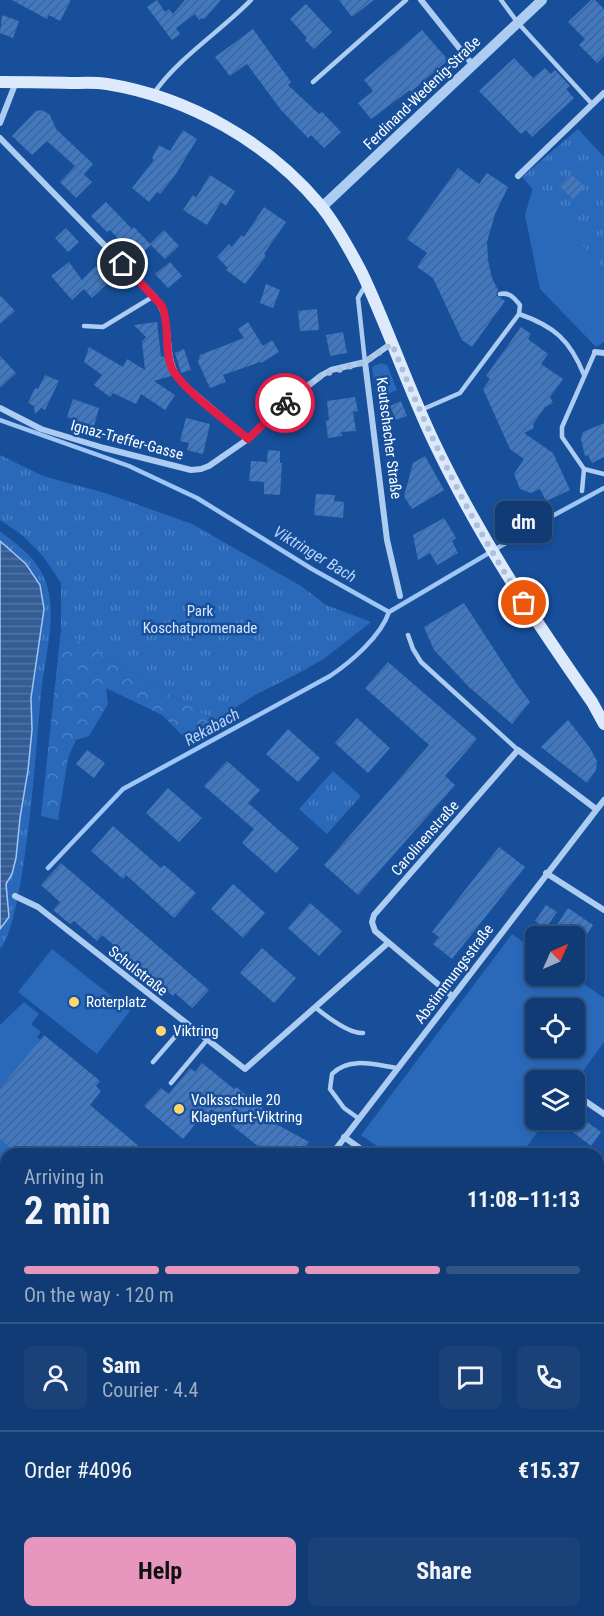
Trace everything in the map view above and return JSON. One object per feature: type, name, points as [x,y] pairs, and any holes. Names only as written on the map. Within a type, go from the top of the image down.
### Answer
[{"type":"main road","name":"Keutschacher Straße","points":[[0,82],[104,84],[153,95],[194,111],[241,136],[299,181],[340,232],[366,284],[419,411],[445,466],[502,570],[604,724]]},
{"type":"main road","name":"Keutschacher Straße","points":[[591,702],[604,713]]},
{"type":"street","points":[[421,0],[472,64]]},
{"type":"street","name":"Ferdinand-Wedenig-Straße","points":[[322,207],[542,0]]},
{"type":"street","points":[[0,123],[16,82]]},
{"type":"street","points":[[518,176],[604,93]]},
{"type":"street","points":[[0,138],[154,296],[165,314],[170,364],[173,372],[181,382],[248,439]]},
{"type":"street","name":"Ignaz-Treffer-Gasse","points":[[0,408],[41,429],[191,470],[201,469],[248,439],[286,402],[322,375],[365,362],[392,344]]},
{"type":"street","points":[[595,352],[604,353]]},
{"type":"street","name":"Keutschacher Straße","points":[[365,362],[387,540],[400,596]]},
{"type":"street","points":[[518,750],[596,809],[604,807]]},
{"type":"street","name":"Carolinenstraße","points":[[452,996],[375,931],[372,922],[374,915],[518,750]]},
{"type":"street","name":"Abstimmungsstraße","points":[[336,1148],[604,800]]},
{"type":"street","points":[[546,873],[604,910]]},
{"type":"street","name":"Schulstraße","points":[[15,896],[38,907],[244,1069],[316,1008]]},
{"type":"street","points":[[316,1008],[388,943]]},
{"type":"street","points":[[585,1101],[604,1114]]},
{"type":"street","points":[[344,1137],[360,1148]]},
{"type":"lane","points":[[153,95],[168,75],[251,0]]},
{"type":"lane","points":[[313,82],[405,0]]},
{"type":"lane","points":[[501,0],[592,104]]},
{"type":"lane","name":"Keutschacher Straße","points":[[365,362],[358,298],[366,284]]},
{"type":"lane","points":[[419,411],[460,393],[519,314],[520,305],[513,296],[506,293],[500,294]]},
{"type":"lane","points":[[84,326],[103,327],[154,296]]},
{"type":"lane","points":[[519,314],[543,322],[556,333],[574,353],[584,375]]},
{"type":"lane","points":[[582,491],[584,469],[562,437],[562,427],[595,352]]},
{"type":"lane","points":[[584,469],[604,474]]},
{"type":"lane","points":[[408,635],[421,662],[518,750]]},
{"type":"lane","points":[[316,1008],[327,1017],[357,1033],[363,1033]]},
{"type":"lane","points":[[153,1062],[186,1024]]},
{"type":"lane","points":[[171,1083],[207,1040]]},
{"type":"lane","points":[[358,1118],[344,1108],[330,1089],[332,1074],[346,1064],[357,1063],[397,1068]]},
{"type":"green space","points":[[578,129],[604,157],[604,269],[522,177]]},
{"type":"green space","points":[[533,187],[604,269],[604,342],[596,347],[540,289],[525,215]]},
{"type":"green space","points":[[381,363],[387,365],[397,390],[377,398],[372,367]]},
{"type":"green space","name":"Park Koschatpromenade","points":[[0,455],[43,476],[105,493],[192,524],[301,586],[326,605],[371,622],[325,658],[255,695],[215,721],[61,630],[61,583],[43,556],[22,535],[0,520]]},
{"type":"green space","points":[[0,531],[29,556],[45,579],[51,615],[23,868],[9,932],[0,949]]},
{"type":"green space","points":[[61,630],[215,721],[184,737],[162,715],[106,688],[108,704],[89,736],[76,740],[68,758],[58,820],[41,816]]},
{"type":"green space","points":[[333,771],[361,796],[327,834],[299,809]]},
{"type":"green space","points":[[512,934],[525,943],[525,986],[585,985],[604,998],[604,1042],[584,1070],[525,1070],[525,1130],[539,1130],[526,1148],[380,1148],[361,1135]]},
{"type":"green space","name":"Roterplatz","points":[[52,949],[130,1011],[97,1054],[18,992]]},
{"type":"green space","points":[[24,1002],[39,1014],[31,1024],[41,1032],[37,1037],[40,1040],[0,1088],[0,1025]]},
{"type":"green space","points":[[0,1139],[11,1148],[0,1148]]},
{"type":"shaded area","points":[[0,541],[26,564],[40,585],[44,609],[31,698],[32,730],[16,858],[12,874],[6,884],[9,917],[0,929]]},
{"type":"building","points":[[12,0],[71,0],[60,21],[49,15],[47,19]]},
{"type":"building","points":[[157,0],[165,12],[169,9],[173,14],[185,0],[221,0],[204,19],[199,20],[195,14],[176,28],[180,34],[172,40],[147,7]]},
{"type":"building","points":[[339,0],[374,0],[352,17]]},
{"type":"building","points":[[591,0],[595,0],[604,9],[604,56],[597,63],[579,45],[585,39],[568,22]]},
{"type":"building","points":[[306,4],[332,32],[314,49],[290,19]]},
{"type":"building","points":[[2,15],[19,21],[13,38],[0,33]]},
{"type":"building","points":[[253,29],[291,82],[288,85],[319,114],[322,112],[341,132],[324,148],[311,135],[308,138],[281,110],[247,64],[230,76],[215,57]]},
{"type":"building","points":[[422,30],[448,60],[411,92],[410,90],[371,119],[358,103],[373,91],[364,80]]},
{"type":"building","points":[[514,58],[533,78],[545,68],[551,74],[555,70],[570,86],[566,89],[574,98],[532,137],[526,130],[521,134],[479,91]]},
{"type":"building","points":[[42,110],[50,115],[56,129],[93,164],[84,174],[47,141],[32,155],[12,136],[36,111]]},
{"type":"building","points":[[183,130],[197,139],[174,177],[160,194],[157,192],[149,202],[132,188],[154,160],[152,158],[159,145],[170,151]]},
{"type":"building","points":[[75,166],[92,182],[76,198],[60,182]]},
{"type":"building","points":[[458,168],[479,184],[487,173],[508,187],[495,214],[487,242],[492,278],[498,290],[496,295],[505,301],[472,347],[462,340],[433,278],[417,267],[427,253],[407,239]]},
{"type":"building","points":[[571,174],[585,187],[573,199],[559,186]]},
{"type":"building","points":[[210,175],[235,191],[226,206],[221,202],[207,225],[183,210],[193,195],[196,198]]},
{"type":"building","points":[[106,202],[151,245],[137,258],[110,230],[107,232],[91,216]]},
{"type":"building","points":[[264,207],[286,222],[264,254],[266,256],[245,284],[226,270],[228,268],[217,257],[229,244],[232,247],[241,235],[244,237]]},
{"type":"building","points":[[66,228],[79,242],[68,252],[55,238]]},
{"type":"building","points":[[164,230],[179,246],[165,259],[150,244]]},
{"type":"building","points":[[69,262],[82,280],[96,266],[110,281],[92,298],[84,289],[72,300],[51,276]]},
{"type":"building","points":[[170,262],[182,276],[168,288],[155,274]]},
{"type":"building","points":[[266,284],[280,290],[273,308],[260,303]]},
{"type":"building","points":[[0,295],[15,311],[0,324]]},
{"type":"building","points":[[317,309],[319,330],[300,331],[298,311]]},
{"type":"building","points":[[157,322],[161,357],[165,356],[171,376],[154,381],[175,395],[165,410],[141,394],[136,404],[113,393],[110,397],[94,385],[102,375],[84,362],[89,347],[123,367],[127,359],[145,370],[142,342],[146,337],[134,325]]},
{"type":"building","points":[[248,322],[263,346],[272,340],[279,352],[261,363],[223,375],[226,382],[210,388],[198,362],[200,355],[244,338],[238,329]]},
{"type":"building","points":[[521,327],[531,334],[528,339],[548,354],[541,364],[563,379],[550,397],[553,403],[545,407],[533,424],[534,428],[524,433],[553,453],[570,490],[546,501],[540,489],[531,493],[520,489],[514,474],[524,459],[510,449],[483,389],[490,379],[486,376]]},
{"type":"building","points":[[343,332],[347,353],[330,356],[326,335]]},
{"type":"building","points":[[184,349],[191,370],[181,373],[175,353]]},
{"type":"building","points":[[0,356],[16,373],[0,388]]},
{"type":"building","points":[[45,375],[59,381],[45,410],[41,408],[35,414],[34,406],[28,403],[35,388],[38,389]]},
{"type":"building","points":[[355,397],[358,411],[353,412],[356,431],[341,432],[342,436],[328,438],[327,401]]},
{"type":"building","points":[[73,399],[99,408],[94,426],[67,417]]},
{"type":"building","points":[[401,401],[407,416],[396,420],[390,406]]},
{"type":"building","points":[[186,418],[210,424],[203,454],[187,450],[189,443],[180,441]]},
{"type":"building","points":[[604,423],[604,457],[592,463],[588,455],[585,456],[581,439],[583,432]]},
{"type":"building","points":[[268,450],[280,451],[280,463],[282,463],[280,495],[264,494],[264,482],[249,481],[251,461],[267,462]]},
{"type":"building","points":[[425,456],[444,490],[412,509],[404,496],[413,463]]},
{"type":"building","points":[[316,494],[335,495],[334,501],[344,502],[343,518],[314,515]]},
{"type":"building","points":[[444,518],[456,538],[452,541],[458,553],[437,565],[430,553],[418,560],[413,535]]},
{"type":"building","points":[[464,603],[530,702],[512,724],[469,687],[434,650],[424,627]]},
{"type":"building","points":[[388,662],[477,739],[445,776],[455,785],[358,895],[324,865],[429,745],[365,688]]},
{"type":"building","points":[[357,718],[390,748],[368,773],[335,743]]},
{"type":"building","points":[[568,720],[597,761],[596,770],[587,783],[541,747]]},
{"type":"building","points":[[288,729],[320,758],[298,782],[266,754]]},
{"type":"building","points":[[87,750],[105,763],[94,778],[76,764]]},
{"type":"building","points":[[227,761],[260,790],[248,803],[299,848],[276,873],[242,843],[254,829],[204,786]]},
{"type":"building","points":[[168,788],[202,818],[179,842],[146,813]]},
{"type":"building","points":[[113,826],[161,868],[164,865],[196,893],[174,918],[126,875],[123,879],[91,851]]},
{"type":"building","points":[[499,847],[525,867],[452,959],[433,944],[439,937],[432,932]]},
{"type":"building","points":[[61,863],[209,990],[192,1008],[175,993],[173,996],[102,935],[97,941],[74,921],[70,924],[53,910],[60,902],[41,885]]},
{"type":"building","points":[[233,884],[265,913],[243,938],[211,909]]},
{"type":"building","points":[[310,903],[342,931],[319,956],[288,928]]},
{"type":"building","points":[[546,905],[557,912],[547,926],[535,921]]},
{"type":"building","points":[[568,908],[593,925],[585,937],[585,926],[557,925]]},
{"type":"building","points":[[262,948],[296,978],[274,1003],[240,973]]},
{"type":"building","points":[[44,1035],[100,1081],[96,1086],[101,1091],[90,1105],[141,1148],[10,1148],[0,1139],[0,1088]]},
{"type":"building","name":"Volksschule 20 Klagenfurt-Viktring","points":[[202,1063],[279,1121],[276,1124],[309,1142],[304,1148],[260,1148],[211,1109],[208,1113],[206,1111],[183,1139],[144,1106],[161,1088],[169,1094],[190,1068],[195,1072]]},
{"type":"building","points":[[585,1120],[601,1132],[591,1146],[570,1130],[585,1130]]},
{"type":"waterway","name":"Viktringer Bach","points":[[0,420],[129,466],[197,498],[312,569],[389,612],[604,488]]},
{"type":"waterway","name":"Rekabach","points":[[48,868],[123,789],[330,676],[356,656],[372,639],[389,612]]},
{"type":"way so far","points":[[285,403],[331,370],[365,362],[392,344],[419,411],[445,466],[502,570],[524,603]]},
{"type":"place","name":"dm","points":[[524,603]]},
{"type":"place","name":"Roterplatz","points":[[74,1002]]},
{"type":"place","name":"Viktring","points":[[161,1031]]},
{"type":"place","name":"Volksschule 20 Klagenfurt-Viktring","points":[[179,1109]]},
{"type":"route","points":[[123,264],[162,306],[165,314],[170,364],[181,382],[248,439],[285,403]]}]
